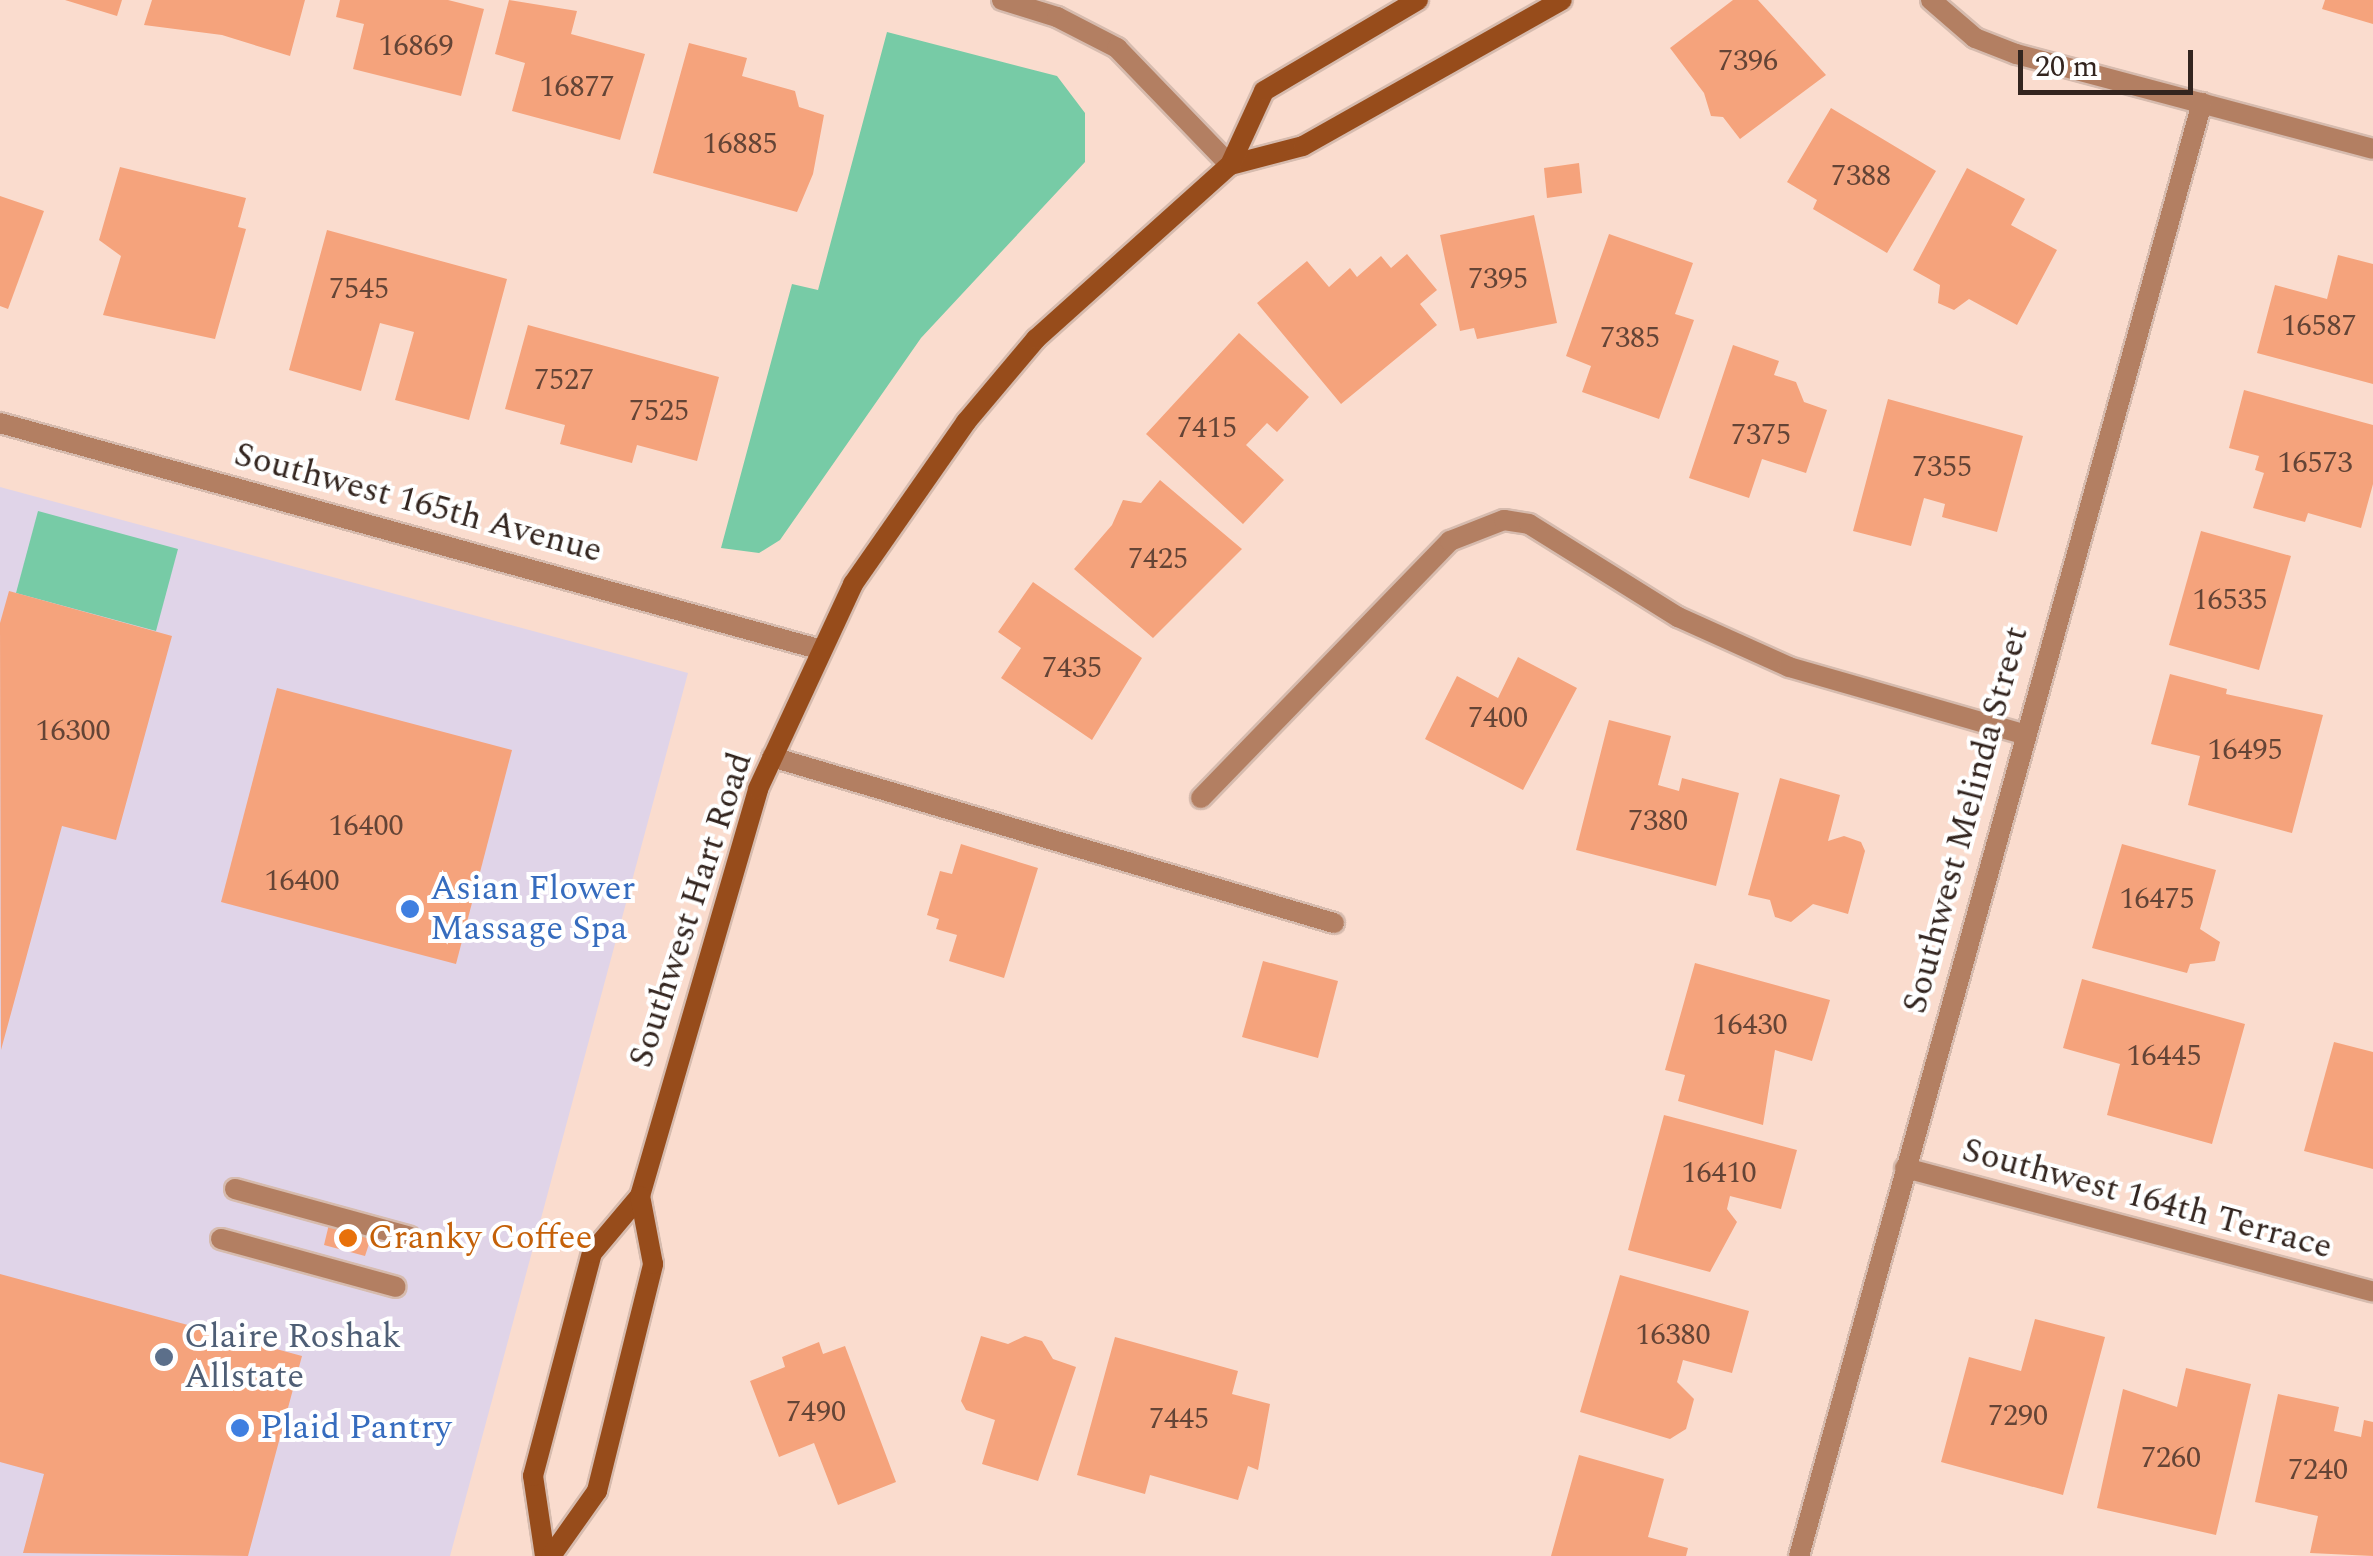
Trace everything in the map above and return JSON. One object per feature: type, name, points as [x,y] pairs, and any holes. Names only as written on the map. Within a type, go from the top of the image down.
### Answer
[{"type":"main road","points":[[1230,165],[1264,91],[1418,0]]},
{"type":"main road","points":[[1230,165],[1303,146],[1562,0]]},
{"type":"main road","name":"Southwest Hart Road","points":[[548,1556],[533,1476],[592,1254],[640,1196],[709,942],[772,757],[818,649],[896,515],[966,422],[1036,339],[1230,165]]},
{"type":"main road","name":"Southwest Hart Road","points":[[548,1556],[597,1491],[653,1264],[640,1196]]},
{"type":"street","points":[[1002,0],[1057,17],[1116,48],[1230,165]]},
{"type":"street","points":[[1931,0],[1975,38],[2016,54],[2373,149]]},
{"type":"street","name":"Southwest Melinda Street","points":[[1799,1556],[2022,734],[2202,102]]},
{"type":"street","name":"Southwest 165th Avenue","points":[[0,424],[818,649]]},
{"type":"street","points":[[1201,798],[1450,541],[1504,520],[1528,524],[1678,617],[1789,667],[2022,734]]},
{"type":"street","points":[[772,757],[1334,923]]},
{"type":"street","name":"Southwest 164th Terrace","points":[[1905,1168],[2373,1292]]},
{"type":"street","points":[[235,1189],[410,1237]]},
{"type":"street","points":[[221,1239],[396,1287]]},
{"type":"shaded area","points":[[0,487],[688,673],[450,1556],[0,1556]]},
{"type":"green space","points":[[887,32],[1057,76],[1085,113],[1085,162],[921,338],[780,540],[759,553],[721,548],[792,284],[818,290]]},
{"type":"green space","points":[[38,511],[178,549],[156,631],[16,593]]},
{"type":"building","points":[[65,0],[122,0],[117,16]]},
{"type":"building","points":[[152,0],[305,0],[290,56],[222,35],[144,25]]},
{"type":"building","points":[[340,0],[448,0],[484,9],[461,96],[353,69],[364,24],[336,17]]},
{"type":"building","points":[[509,0],[577,11],[571,34],[645,54],[620,140],[512,111],[525,63],[495,54]]},
{"type":"building","points":[[1733,0],[1758,0],[1826,75],[1740,139],[1723,117],[1711,116],[1704,93],[1670,48]]},
{"type":"building","points":[[2325,0],[2373,0],[2373,24],[2322,9]]},
{"type":"building","points":[[689,43],[747,58],[742,76],[795,91],[799,107],[824,115],[813,174],[797,212],[653,173]]},
{"type":"building","points":[[1831,108],[1936,171],[1887,253],[1813,209],[1817,200],[1787,182]]},
{"type":"building","points":[[1579,163],[1582,193],[1547,198],[1544,168]]},
{"type":"building","points":[[120,167],[246,198],[238,227],[246,229],[215,339],[103,315],[121,256],[99,240]]},
{"type":"building","points":[[1967,168],[2025,199],[2011,225],[2057,250],[2017,325],[1969,299],[1954,310],[1938,303],[1940,285],[1913,270]]},
{"type":"building","points":[[0,196],[44,211],[8,309],[0,306]]},
{"type":"building","points":[[1534,215],[1557,323],[1477,339],[1474,328],[1460,331],[1440,235]]},
{"type":"building","points":[[327,230],[507,279],[469,420],[395,400],[414,332],[380,323],[361,391],[289,370]]},
{"type":"building","points":[[1609,234],[1693,263],[1675,314],[1694,320],[1659,419],[1582,392],[1591,366],[1566,356]]},
{"type":"building","points":[[1407,254],[1437,290],[1420,304],[1437,325],[1341,404],[1257,303],[1307,261],[1329,287],[1350,268],[1357,277],[1381,256],[1391,268]]},
{"type":"building","points":[[2338,255],[2373,264],[2373,384],[2257,353],[2275,285],[2327,299]]},
{"type":"building","points":[[528,325],[719,377],[697,461],[637,445],[632,463],[560,444],[565,425],[505,409]]},
{"type":"building","points":[[1239,333],[1309,397],[1277,432],[1267,423],[1246,445],[1284,480],[1243,524],[1146,434]]},
{"type":"building","points":[[1733,345],[1779,361],[1774,375],[1796,382],[1804,402],[1827,410],[1806,473],[1762,459],[1749,498],[1689,478]]},
{"type":"building","points":[[2244,390],[2373,425],[2373,484],[2361,528],[2308,513],[2305,522],[2253,508],[2264,473],[2255,470],[2259,456],[2229,448]]},
{"type":"building","points":[[1888,399],[2023,436],[1997,532],[1942,517],[1945,504],[1924,498],[1911,546],[1853,531]]},
{"type":"building","points":[[1160,480],[1242,549],[1153,638],[1074,569],[1112,525],[1123,500],[1141,503]]},
{"type":"building","points":[[2201,531],[2291,556],[2259,670],[2169,645]]},
{"type":"building","points":[[1033,582],[1142,658],[1092,740],[1001,678],[1021,648],[998,632]]},
{"type":"building","points":[[9,591],[172,636],[116,840],[62,826],[1,1050],[0,623]]},
{"type":"building","points":[[1518,657],[1577,688],[1523,790],[1425,739],[1457,676],[1498,698]]},
{"type":"building","points":[[2170,674],[2227,689],[2226,694],[2323,715],[2292,833],[2188,805],[2200,756],[2151,744]]},
{"type":"building","points":[[277,688],[512,750],[456,964],[221,902]]},
{"type":"building","points":[[1609,720],[1671,736],[1658,785],[1679,791],[1682,778],[1739,793],[1716,886],[1576,850]]},
{"type":"building","points":[[1780,778],[1840,795],[1828,841],[1844,836],[1861,842],[1865,851],[1848,914],[1813,904],[1791,922],[1775,917],[1770,900],[1748,895]]},
{"type":"building","points":[[961,844],[1038,868],[1004,978],[949,961],[957,935],[936,929],[939,919],[927,915],[940,871],[952,874]]},
{"type":"building","points":[[2122,844],[2216,870],[2200,929],[2220,942],[2215,961],[2190,964],[2187,973],[2092,948]]},
{"type":"building","points":[[1263,961],[1338,981],[1318,1058],[1242,1037]]},
{"type":"building","points":[[1695,963],[1830,1000],[1812,1061],[1775,1050],[1763,1125],[1678,1101],[1685,1075],[1665,1070]]},
{"type":"building","points":[[2082,979],[2245,1024],[2212,1144],[2107,1115],[2120,1064],[2063,1048]]},
{"type":"building","points":[[2334,1042],[2373,1052],[2373,1169],[2304,1151]]},
{"type":"building","points":[[1664,1115],[1797,1150],[1781,1209],[1730,1196],[1727,1209],[1737,1222],[1710,1272],[1628,1250]]},
{"type":"building","name":"Cranky Coffee","points":[[330,1220],[373,1232],[365,1256],[324,1245]]},
{"type":"building","points":[[0,1274],[302,1356],[248,1556],[23,1553],[44,1474],[0,1462]]},
{"type":"building","points":[[1620,1275],[1749,1311],[1732,1373],[1683,1360],[1677,1382],[1694,1399],[1686,1429],[1670,1439],[1580,1412]]},
{"type":"building","points":[[2035,1319],[2105,1337],[2063,1495],[1941,1462],[1969,1357],[2021,1371]]},
{"type":"building","points":[[981,1336],[1008,1344],[1025,1336],[1042,1341],[1053,1359],[1076,1367],[1038,1481],[982,1464],[995,1420],[966,1410],[961,1401]]},
{"type":"building","points":[[1115,1337],[1238,1371],[1232,1394],[1270,1404],[1258,1470],[1248,1466],[1238,1500],[1150,1475],[1145,1494],[1077,1475]]},
{"type":"building","points":[[819,1342],[823,1354],[845,1346],[896,1482],[838,1505],[814,1443],[779,1457],[750,1381],[785,1367],[782,1357]]},
{"type":"building","points":[[2186,1368],[2251,1384],[2216,1535],[2097,1508],[2123,1389],[2177,1407]]},
{"type":"building","points":[[2278,1394],[2339,1407],[2334,1431],[2361,1437],[2364,1420],[2373,1422],[2373,1556],[2310,1553],[2318,1516],[2255,1502]]},
{"type":"building","points":[[1579,1455],[1664,1479],[1648,1537],[1688,1548],[1686,1556],[1551,1556]]},
{"type":"place","name":"Asian Flower Massage Spa","points":[[410,909]]},
{"type":"place","name":"Cranky Coffee","points":[[348,1238]]},
{"type":"place","name":"Claire Roshak Allstate","points":[[164,1357]]},
{"type":"place","name":"Plaid Pantry","points":[[240,1428]]}]
